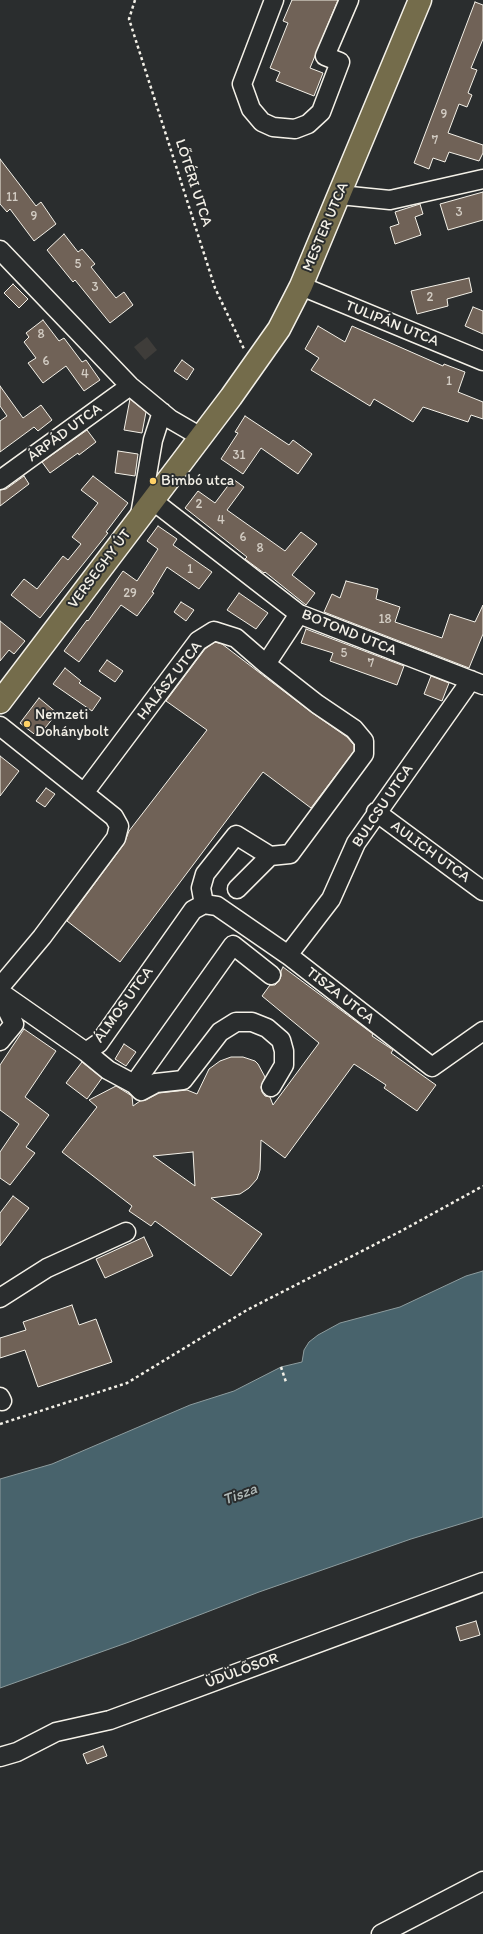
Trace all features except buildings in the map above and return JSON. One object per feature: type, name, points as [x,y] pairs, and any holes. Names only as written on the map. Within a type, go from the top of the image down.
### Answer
[{"type":"main road","name":"MESTER UTCA","points":[[201,436],[279,329],[301,286],[420,0]]},
{"type":"main road","name":"VERSEGHY ÚT","points":[[0,702],[201,436]]},
{"type":"street","points":[[274,0],[242,84],[251,109],[262,122],[273,127],[295,129],[308,124],[321,112],[340,62],[325,56],[349,0]]},
{"type":"street","points":[[340,195],[390,200],[483,179]]},
{"type":"street","points":[[0,250],[130,386],[162,412],[201,436]]},
{"type":"street","name":"TULIPÁN UTCA","points":[[301,286],[483,361]]},
{"type":"street","name":"ÁRPÁD UTCA","points":[[0,480],[130,386]]},
{"type":"street","points":[[146,509],[153,440],[162,412]]},
{"type":"street","name":"BOTOND UTCA","points":[[146,509],[299,614],[477,682]]},
{"type":"street","points":[[266,664],[299,614]]},
{"type":"street","name":"HALÁSZ UTCA","points":[[84,793],[198,641],[214,631],[236,638],[266,664],[317,704],[354,729],[364,741],[364,754],[290,854],[270,856]]},
{"type":"street","name":"BULCSU UTCA","points":[[288,955],[331,899],[356,843],[376,812],[477,682]]},
{"type":"street","points":[[0,726],[114,817],[119,826],[116,838],[42,937],[0,987]]},
{"type":"street","name":"AULICH UTCA","points":[[376,812],[483,891]]},
{"type":"street","points":[[199,907],[201,888],[205,874],[236,835],[270,856],[237,889]]},
{"type":"street","name":"TISZA UTCA","points":[[199,907],[217,906],[288,955],[432,1067],[483,1031]]},
{"type":"street","name":"ÁLMOS UTCA","points":[[0,992],[86,1052],[99,1043],[199,907]]},
{"type":"street","points":[[134,1084],[233,945],[272,975]]},
{"type":"street","points":[[0,996],[14,1024],[0,1041]]},
{"type":"street","points":[[86,1052],[108,1070],[134,1084],[141,1091],[156,1083],[183,1080],[220,1032],[236,1022],[252,1022],[267,1028],[281,1040],[284,1051],[284,1065],[271,1087]]},
{"type":"street","points":[[0,1298],[47,1268],[126,1232]]},
{"type":"street","name":"ÜDÜLŐSOR","points":[[0,1757],[17,1752],[56,1732],[110,1720],[483,1582]]},
{"type":"street","points":[[381,1934],[483,1881]]},
{"type":"path","name":"LŐTÉRI UTCA","points":[[135,0],[129,19],[214,288],[252,368]]},
{"type":"path","points":[[0,1424],[127,1383],[247,1310],[403,1230],[483,1186]]},
{"type":"path","points":[[281,1367],[286,1382]]},
{"type":"shaded area","points":[[147,337],[157,350],[145,360],[134,347]]},
{"type":"water","name":"Tisza","points":[[483,1271],[483,1517],[411,1539],[259,1592],[129,1642],[0,1688],[0,1479],[52,1464],[190,1405],[234,1391],[281,1367],[302,1362],[304,1350],[309,1342],[318,1335],[340,1323],[400,1307],[466,1276]]},
{"type":"place","name":"Bimbó utca","points":[[153,481]]},
{"type":"place","name":"Nemzeti Dohánybolt","points":[[27,724]]}]
